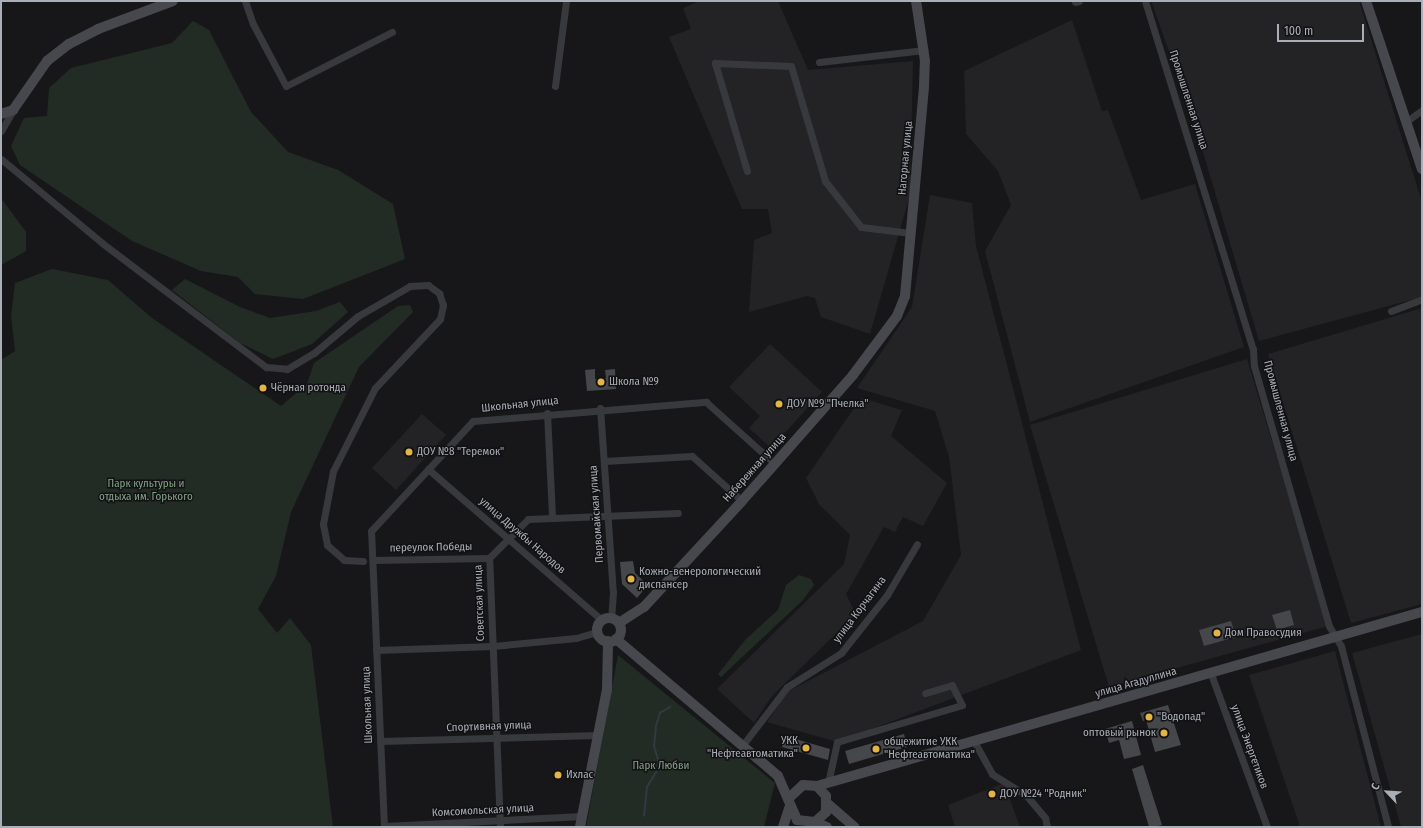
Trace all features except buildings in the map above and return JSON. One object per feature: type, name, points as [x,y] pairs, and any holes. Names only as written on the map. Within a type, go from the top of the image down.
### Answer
[{"type":"main road","points":[[1,114],[13,110],[47,61],[69,44],[98,28],[173,1]]},
{"type":"main road","name":"Нагорная улица","points":[[897,316],[905,296],[924,86],[924,50],[916,1]]},
{"type":"main road","points":[[1366,1],[1422,168]]},
{"type":"main road","name":"Набережная улица","points":[[610,620],[644,607],[776,464],[853,375],[897,316]]},
{"type":"main road","name":"улица Агадуллина","points":[[817,786],[856,773],[975,743],[1422,612]]},
{"type":"main road","points":[[580,827],[607,690],[612,640],[620,634],[610,620],[597,632],[612,640],[778,776],[803,785],[817,786],[827,800],[854,827]]},
{"type":"main road","points":[[795,827],[811,823],[826,812],[827,800],[856,773]]},
{"type":"main road","points":[[778,776],[797,820],[827,827]]},
{"type":"main road","points":[[783,827],[789,803],[803,785]]},
{"type":"street","points":[[245,1],[253,24],[286,86],[392,32]]},
{"type":"street","points":[[555,86],[566,1]]},
{"type":"street","name":"Промышленная улица","points":[[1145,1],[1253,349],[1254,366],[1329,626],[1336,637],[1388,827]]},
{"type":"street","points":[[819,62],[924,50]]},
{"type":"street","points":[[747,171],[715,62],[791,66],[825,180],[861,227],[911,233]]},
{"type":"street","points":[[1,131],[13,110]]},
{"type":"street","points":[[1407,121],[1422,110]]},
{"type":"street","points":[[1,159],[102,243],[266,367],[287,370],[314,353],[358,316],[410,286],[428,285],[440,293],[443,305],[440,319],[375,388],[333,471],[323,524],[327,545],[344,560],[363,561]]},
{"type":"street","points":[[1391,311],[1422,299]]},
{"type":"street","name":"Школьная улица","points":[[384,826],[376,650],[374,560],[371,531],[473,421],[600,408],[706,402],[776,464]]},
{"type":"street","name":"Первомайская улица","points":[[600,408],[609,518],[613,592],[610,620]]},
{"type":"street","points":[[547,413],[552,517]]},
{"type":"street","points":[[604,461],[692,456],[742,501]]},
{"type":"street","name":"улица Дружбы Народов","points":[[428,468],[508,540],[610,620]]},
{"type":"street","name":"Советская улица","points":[[500,825],[489,558],[528,520],[552,517],[609,518],[678,513]]},
{"type":"street","name":"улица Корчагина","points":[[742,746],[787,687],[841,653],[887,596],[917,544]]},
{"type":"street","name":"переулок Победы","points":[[374,560],[489,558]]},
{"type":"street","points":[[376,650],[493,646],[576,638],[597,632]]},
{"type":"street","name":"улица Энергетиков","points":[[1211,674],[1267,827]]},
{"type":"street","points":[[828,783],[837,742],[962,705],[952,685],[925,693]]},
{"type":"street","name":"Спортивная улица","points":[[380,741],[598,735]]},
{"type":"street","points":[[975,743],[992,774],[1026,795],[1045,818],[1047,827]]},
{"type":"street","name":"Комсомольская улица","points":[[384,826],[500,825],[582,816]]},
{"type":"shaded area","points":[[700,1],[778,1],[808,70],[913,61],[910,195],[870,334],[821,317],[815,298],[807,296],[749,312],[754,240],[772,233],[768,209],[742,209],[669,37],[691,29],[683,8]]},
{"type":"shaded area","points":[[1151,1],[1359,1],[1422,202],[1422,297],[1259,341],[1192,115]]},
{"type":"shaded area","points":[[1072,20],[1102,111],[1108,110],[1141,200],[1195,184],[1244,347],[1030,422],[985,251],[1011,205],[998,171],[966,134],[964,71]]},
{"type":"shaded area","points":[[930,195],[972,203],[976,246],[1081,650],[837,742],[767,722],[787,692],[923,621],[961,555],[949,457],[935,411],[857,388],[912,307]]},
{"type":"shaded area","points":[[1422,308],[1422,604],[1351,623],[1268,354]]},
{"type":"shaded area","name":"ДОУ №9 \"Пчелка\"","points":[[770,344],[822,392],[771,448],[749,428],[760,416],[729,387]]},
{"type":"shaded area","points":[[1247,359],[1328,626],[1109,687],[1030,425]]},
{"type":"shaded area","points":[[861,398],[902,410],[891,436],[947,483],[923,526],[903,517],[895,532],[884,527],[846,594],[856,614],[772,696],[754,723],[717,689],[844,564],[850,535],[819,504],[806,478]]},
{"type":"shaded area","name":"ДОУ №8 \"Теремок\"","points":[[422,414],[446,435],[396,490],[372,468]]},
{"type":"shaded area","points":[[1422,634],[1422,827],[1401,827],[1352,653]]},
{"type":"shaded area","points":[[1335,651],[1381,827],[1300,827],[1249,675]]},
{"type":"shaded area","name":"ДОУ №24 \"Родник\"","points":[[1004,783],[1020,827],[955,827],[948,805]]},
{"type":"green space","points":[[193,21],[209,30],[251,112],[288,152],[338,170],[393,204],[405,259],[303,299],[255,294],[238,277],[201,271],[132,241],[20,165],[11,146],[24,118],[47,116],[49,88],[71,68],[172,43]]},
{"type":"green space","points":[[1,198],[26,232],[26,251],[1,265]]},
{"type":"green space","name":"Парк культуры и отдыха им. Горького","points":[[52,269],[108,280],[152,318],[281,406],[307,384],[314,363],[398,306],[410,305],[413,312],[359,367],[291,512],[276,576],[258,609],[277,633],[290,618],[311,645],[333,827],[1,827],[1,360],[15,351],[11,316],[15,283]]},
{"type":"green space","points":[[185,279],[240,307],[270,318],[316,311],[340,302],[348,312],[312,344],[273,359],[240,343],[172,290]]},
{"type":"green space","points":[[799,575],[811,579],[814,585],[803,600],[721,677],[718,674],[746,639],[778,610],[786,585]]},
{"type":"green space","name":"Парк Любви","points":[[618,655],[775,783],[764,827],[586,827]]},
{"type":"waterway","points":[[644,816],[647,787],[660,766],[654,746],[656,726],[660,713],[670,707]]},
{"type":"place","name":"Школа №9","points":[[601,382]]},
{"type":"place","name":"Чёрная ротонда","points":[[263,388]]},
{"type":"place","name":"ДОУ №9 \"Пчелка\"","points":[[779,404]]},
{"type":"place","name":"ДОУ №8 \"Теремок\"","points":[[409,452]]},
{"type":"place","name":"Кожно-венерологический диспансер","points":[[631,579]]},
{"type":"place","name":"Дом Правосудия","points":[[1217,633]]},
{"type":"place","name":"\"Водопад\"","points":[[1149,717]]},
{"type":"place","name":"оптовый рынок","points":[[1164,733]]},
{"type":"place","name":"УКК \"Нефтеавтоматика\"","points":[[806,748]]},
{"type":"place","name":"общежитие УКК \"Нефтеавтоматика\"","points":[[876,749]]},
{"type":"place","name":"Ихлас","points":[[558,775]]},
{"type":"place","name":"ДОУ №24 \"Родник\"","points":[[992,794]]}]
